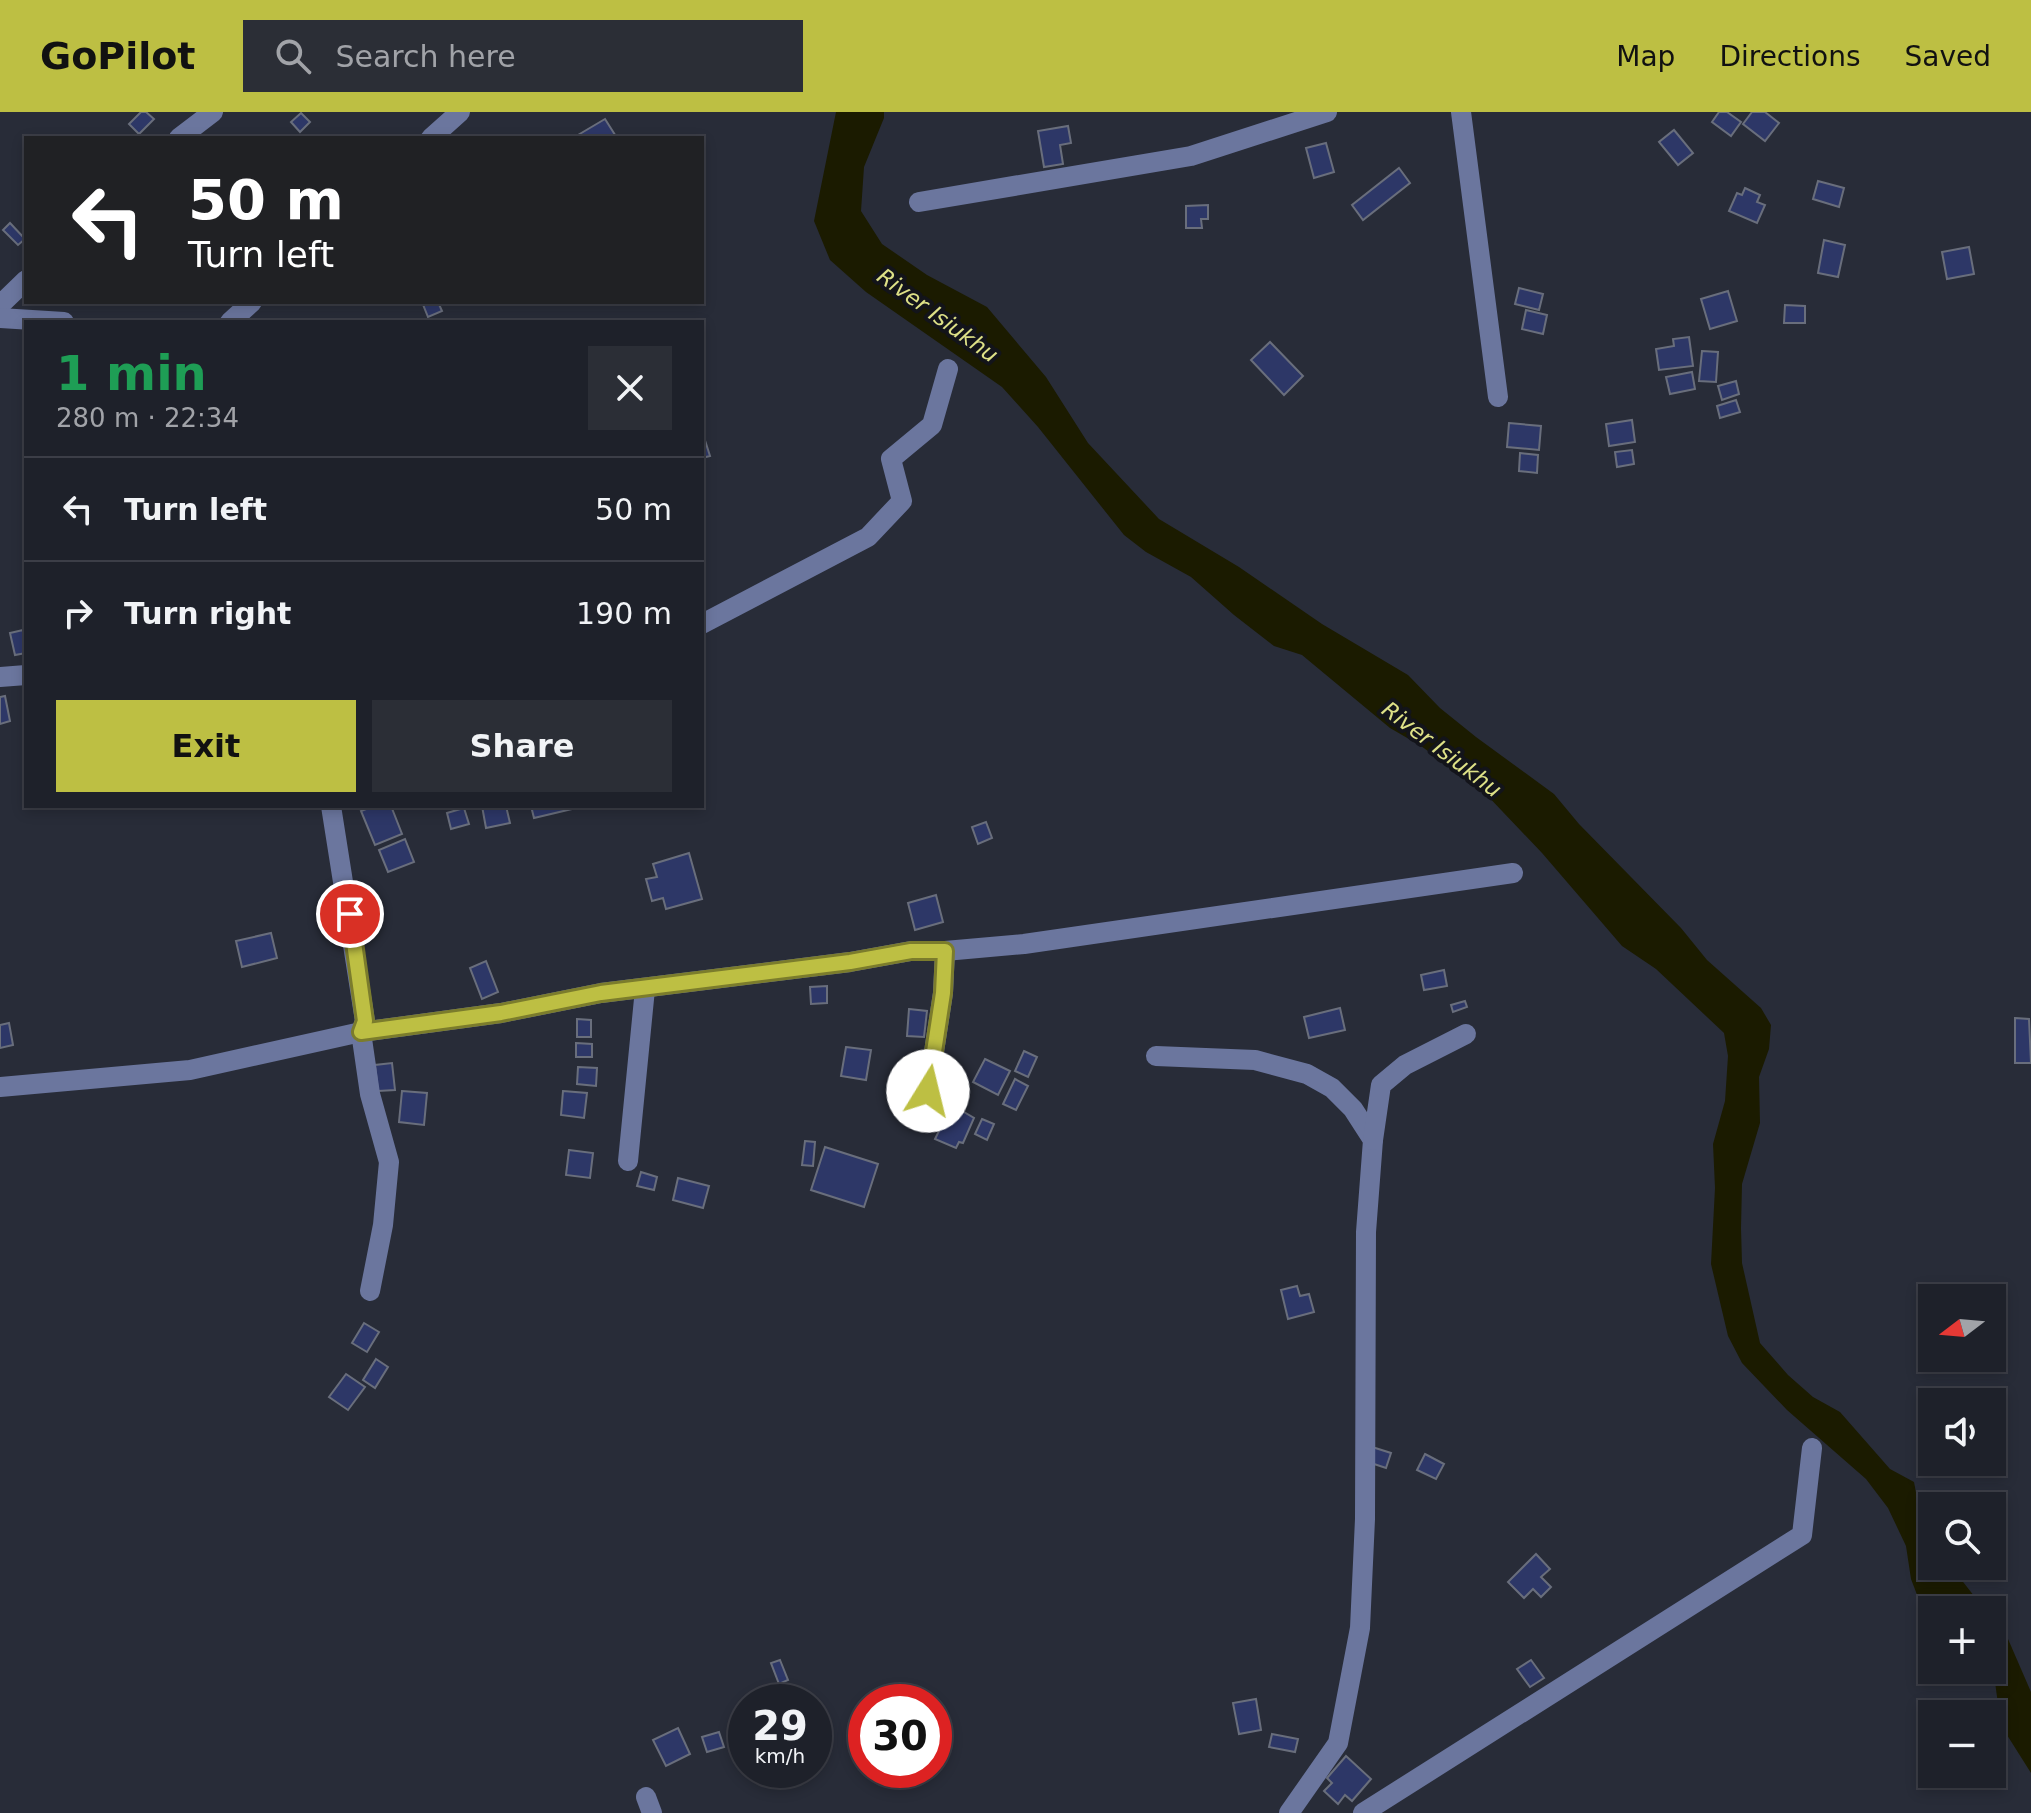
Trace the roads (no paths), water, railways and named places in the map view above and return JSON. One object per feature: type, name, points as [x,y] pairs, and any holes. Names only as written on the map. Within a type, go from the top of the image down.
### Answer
[{"type":"street","points":[[182,136],[213,112]]},
{"type":"street","points":[[433,136],[460,112]]},
{"type":"street","points":[[919,202],[1191,156],[1327,112]]},
{"type":"street","points":[[1461,112],[1498,397]]},
{"type":"street","points":[[0,305],[24,282]]},
{"type":"street","points":[[232,320],[250,304]]},
{"type":"street","points":[[0,318],[32,320]]},
{"type":"street","points":[[704,623],[868,537],[902,501],[891,459],[932,425],[948,369]]},
{"type":"street","points":[[0,677],[24,675]]},
{"type":"street","points":[[331,808],[365,1021],[361,1032],[370,1094],[389,1162],[383,1225],[370,1291]]},
{"type":"street","points":[[0,1087],[190,1070],[361,1032],[417,1026],[601,993],[850,962],[911,951],[1024,944],[1513,873]]},
{"type":"street","points":[[928,1091],[943,993],[945,951]]},
{"type":"street","points":[[628,1161],[645,989]]},
{"type":"street","points":[[1289,1813],[1338,1743],[1360,1628],[1365,1519],[1366,1232],[1381,1085],[1405,1065],[1466,1034]]},
{"type":"street","points":[[1156,1056],[1255,1060],[1307,1074],[1332,1088],[1353,1109],[1373,1140]]},
{"type":"street","points":[[1363,1813],[1802,1535],[1812,1448]]},
{"type":"water","name":"River Isiukhu","points":[[836,112],[884,112],[864,167],[861,211],[882,244],[927,275],[987,307],[1046,377],[1088,443],[1159,519],[1239,567],[1322,624],[1408,675],[1440,708],[1554,794],[1579,824],[1681,928],[1707,960],[1761,1008],[1771,1025],[1769,1049],[1759,1077],[1760,1123],[1742,1184],[1741,1228],[1742,1263],[1760,1343],[1788,1375],[1813,1397],[1840,1412],[1890,1469],[1914,1482],[1918,1500],[1918,1580],[1962,1580],[1974,1596],[1918,1597],[1911,1579],[1906,1546],[1888,1508],[1866,1479],[1787,1410],[1742,1363],[1728,1336],[1711,1264],[1715,1188],[1713,1144],[1725,1101],[1728,1056],[1724,1033],[1656,969],[1622,946],[1542,853],[1483,791],[1421,746],[1390,728],[1302,655],[1274,646],[1191,577],[1146,552],[1124,535],[1002,387],[866,292],[830,260],[814,221]]},
{"type":"water","points":[[2006,1636],[2031,1692],[2031,1773],[2007,1735],[2006,1700],[1997,1700],[1995,1684],[2006,1684]]}]
